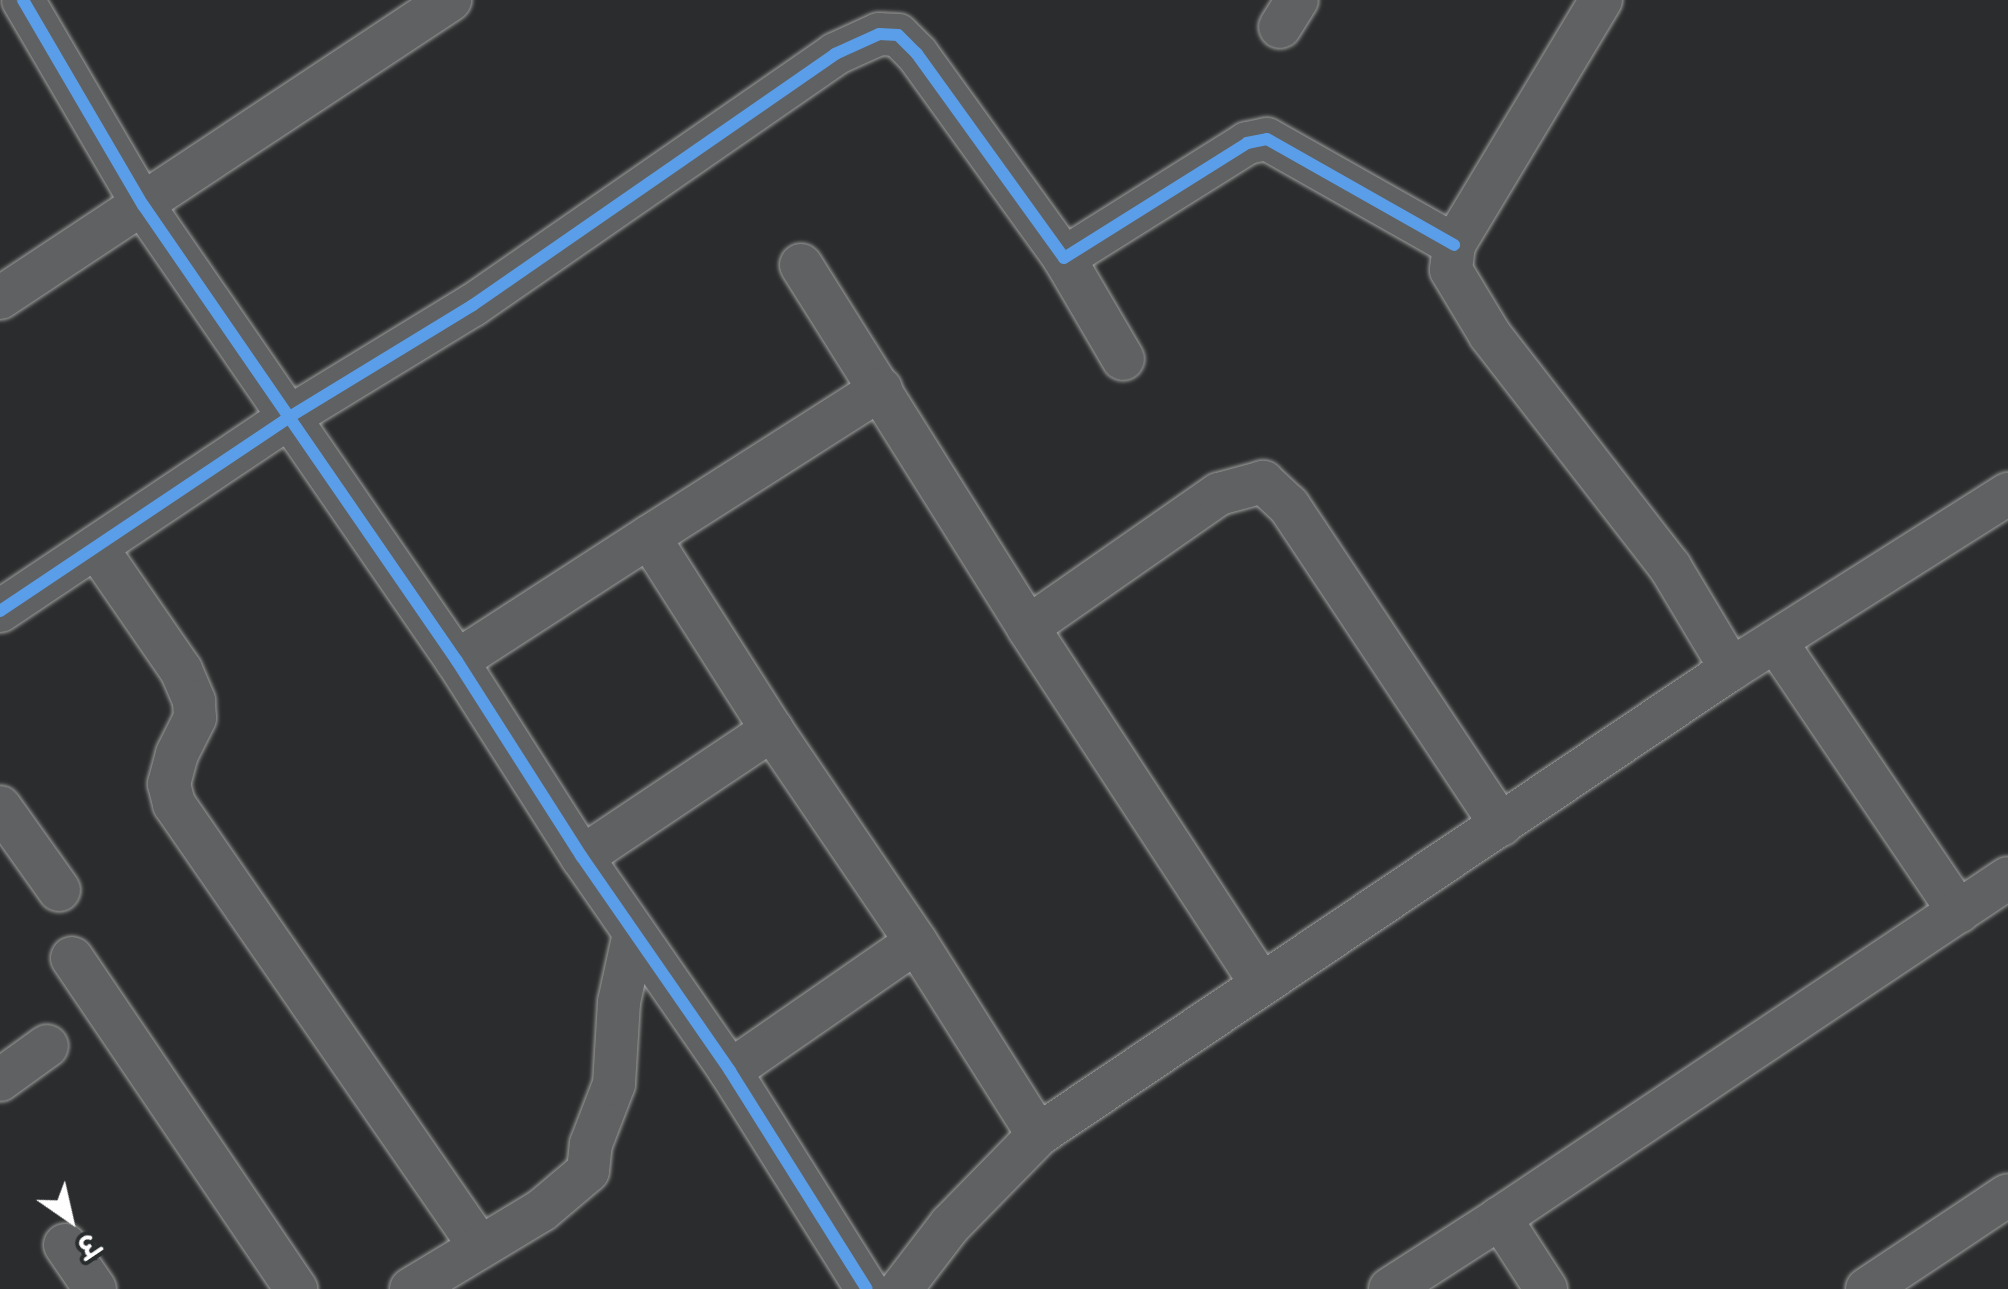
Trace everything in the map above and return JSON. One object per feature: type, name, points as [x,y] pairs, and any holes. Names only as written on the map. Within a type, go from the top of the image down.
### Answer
[{"type":"street","points":[[24,0],[143,205],[457,661],[582,856],[730,1072],[867,1289]]},
{"type":"street","points":[[0,298],[450,0]]},
{"type":"street","points":[[1602,0],[1454,245],[1452,270],[1462,294],[1670,567],[1732,670]]},
{"type":"street","points":[[0,611],[290,416],[473,305],[834,54],[879,34],[898,35],[917,54],[1064,258],[1123,360]]},
{"type":"street","points":[[1064,258],[1247,143],[1267,139],[1454,245]]},
{"type":"street","points":[[800,265],[1028,626],[1260,982]]},
{"type":"street","points":[[457,661],[881,388]]},
{"type":"street","points":[[1028,626],[1219,494],[1263,482],[1289,506],[1501,825]]},
{"type":"street","points":[[901,1289],[950,1225],[1038,1135],[1260,982],[1732,670],[2008,494]]},
{"type":"street","points":[[649,537],[1038,1135]]},
{"type":"street","points":[[96,547],[180,670],[194,701],[196,718],[176,754],[169,784],[174,804],[480,1247]]},
{"type":"street","points":[[1776,642],[1959,912]]},
{"type":"street","points":[[582,856],[772,730]]},
{"type":"street","points":[[0,807],[60,890]]},
{"type":"street","points":[[1390,1289],[2008,878]]},
{"type":"street","points":[[411,1289],[542,1210],[588,1171],[591,1144],[614,1084],[619,1002],[634,933]]},
{"type":"street","points":[[730,1072],[916,942]]},
{"type":"street","points":[[72,958],[296,1289]]},
{"type":"street","points":[[0,1080],[47,1046]]},
{"type":"street","points":[[1867,1289],[2008,1195]]},
{"type":"street","points":[[1500,1218],[1546,1289]]},
{"type":"street","points":[[65,1245],[94,1289]]},
{"type":"cycle path","points":[[23,0],[143,205],[457,661],[582,857],[730,1071],[867,1289]]},
{"type":"cycle path","points":[[0,611],[291,416],[473,305],[835,54],[879,34],[898,35],[917,54],[1064,258],[1247,143],[1267,139],[1454,245]]}]
